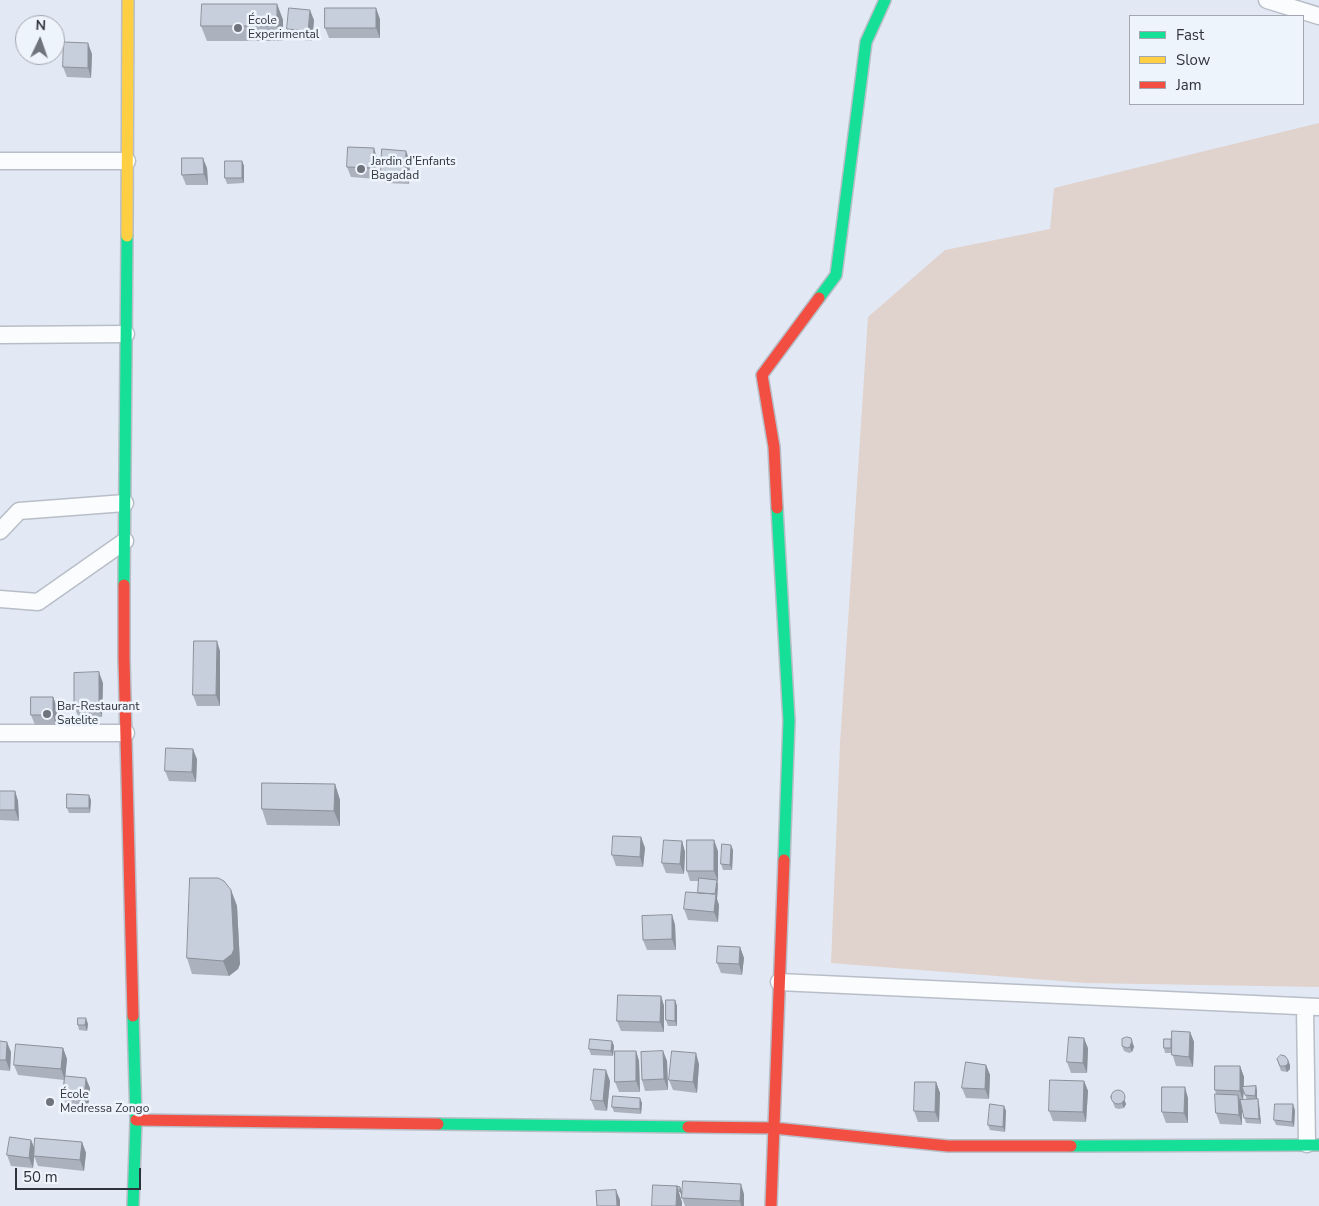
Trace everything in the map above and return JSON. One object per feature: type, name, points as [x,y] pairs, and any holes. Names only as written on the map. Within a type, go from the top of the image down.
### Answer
[{"type":"street","points":[[128,0],[124,658],[136,1120],[133,1206]]},
{"type":"street","points":[[771,1206],[789,721],[774,447],[762,375],[836,274],[866,42],[885,0]]},
{"type":"street","points":[[1266,0],[1319,16]]},
{"type":"street","points":[[0,161],[127,161]]},
{"type":"street","points":[[0,335],[126,334]]},
{"type":"street","points":[[0,531],[19,510],[125,503]]},
{"type":"street","points":[[0,600],[38,602],[125,541]]},
{"type":"street","points":[[0,733],[126,733]]},
{"type":"street","points":[[136,1120],[774,1128],[948,1146],[1313,1144],[1312,1008],[779,982]]},
{"type":"shaded area","points":[[1319,123],[1319,987],[1086,983],[831,963],[840,743],[868,317],[945,250],[1050,229],[1054,188]]},
{"type":"building","points":[[202,4],[277,4],[277,26],[201,26]]},
{"type":"building","points":[[289,8],[310,10],[308,31],[287,29]]},
{"type":"building","points":[[325,8],[376,8],[376,28],[325,28]]},
{"type":"building","points":[[65,42],[88,43],[88,68],[63,67],[65,65]]},
{"type":"building","points":[[348,147],[374,148],[373,168],[347,167]]},
{"type":"building","points":[[382,149],[406,151],[405,174],[381,173]]},
{"type":"building","points":[[182,158],[203,158],[204,174],[182,175]]},
{"type":"building","points":[[225,161],[242,161],[242,178],[225,178]]},
{"type":"building","points":[[194,641],[217,641],[216,695],[193,695]]},
{"type":"building","points":[[99,672],[99,706],[74,706],[74,673]]},
{"type":"building","points":[[31,697],[53,697],[53,715],[31,715]]},
{"type":"building","points":[[166,748],[193,749],[192,772],[165,771]]},
{"type":"building","points":[[262,783],[335,784],[334,811],[262,809]]},
{"type":"building","points":[[0,791],[15,791],[15,810],[0,810]]},
{"type":"building","points":[[67,794],[89,795],[89,808],[67,808]]},
{"type":"building","points":[[613,836],[641,837],[640,857],[612,855]]},
{"type":"building","points":[[664,840],[682,841],[680,864],[662,863]]},
{"type":"building","points":[[687,840],[714,840],[714,871],[687,871]]},
{"type":"building","points":[[722,844],[731,845],[730,865],[721,864]]},
{"type":"building","points":[[190,878],[218,878],[224,881],[231,890],[234,949],[232,954],[223,961],[187,958]]},
{"type":"building","points":[[699,878],[717,880],[715,894],[698,893]]},
{"type":"building","points":[[686,892],[716,894],[714,912],[684,909]]},
{"type":"building","points":[[672,915],[672,939],[643,940],[642,916]]},
{"type":"building","points":[[718,946],[740,947],[739,964],[717,963]]},
{"type":"building","points":[[618,995],[661,996],[660,1022],[617,1021]]},
{"type":"building","points":[[666,1000],[675,1000],[675,1021],[666,1020]]},
{"type":"building","points":[[78,1018],[86,1018],[85,1025],[78,1025]]},
{"type":"building","points":[[1172,1031],[1190,1032],[1189,1057],[1172,1055]]},
{"type":"building","points":[[1069,1037],[1084,1038],[1083,1063],[1067,1062]]},
{"type":"building","points":[[1131,1038],[1132,1041],[1130,1047],[1127,1048],[1122,1046],[1122,1039]]},
{"type":"building","points":[[590,1039],[612,1041],[611,1051],[589,1049]]},
{"type":"building","points":[[1164,1039],[1171,1039],[1171,1048],[1164,1048]]},
{"type":"building","points":[[0,1041],[7,1042],[6,1060],[0,1060]]},
{"type":"building","points":[[16,1044],[63,1048],[61,1069],[14,1065]]},
{"type":"building","points":[[615,1051],[636,1051],[636,1081],[615,1082]]},
{"type":"building","points":[[663,1051],[664,1079],[642,1080],[641,1052]]},
{"type":"building","points":[[672,1051],[696,1053],[693,1082],[669,1080]]},
{"type":"building","points":[[1281,1055],[1285,1056],[1288,1060],[1288,1064],[1285,1066],[1280,1066],[1277,1059]]},
{"type":"building","points":[[966,1062],[986,1065],[985,1089],[962,1088]]},
{"type":"building","points":[[1215,1066],[1240,1066],[1240,1091],[1215,1090]]},
{"type":"building","points":[[594,1069],[606,1070],[603,1101],[591,1100]]},
{"type":"building","points":[[65,1076],[86,1078],[84,1098],[63,1096]]},
{"type":"building","points":[[1050,1080],[1084,1081],[1083,1112],[1049,1111]]},
{"type":"building","points":[[915,1082],[936,1082],[935,1112],[914,1111]]},
{"type":"building","points":[[1256,1086],[1255,1096],[1245,1095],[1242,1087]]},
{"type":"building","points":[[1162,1087],[1185,1087],[1184,1113],[1162,1112]]},
{"type":"building","points":[[1118,1090],[1123,1092],[1125,1097],[1123,1102],[1118,1104],[1113,1102],[1111,1097],[1113,1092]]},
{"type":"building","points":[[1215,1094],[1238,1095],[1239,1115],[1216,1113]]},
{"type":"building","points":[[613,1096],[640,1098],[640,1109],[612,1107]]},
{"type":"building","points":[[1258,1099],[1259,1119],[1244,1118],[1240,1100]]},
{"type":"building","points":[[990,1104],[1004,1106],[1003,1127],[988,1125]]},
{"type":"building","points":[[1275,1104],[1293,1104],[1292,1122],[1274,1120]]},
{"type":"building","points":[[10,1137],[31,1140],[29,1158],[7,1155]]},
{"type":"building","points":[[35,1138],[82,1142],[80,1160],[34,1156]]},
{"type":"building","points":[[683,1181],[741,1184],[740,1201],[682,1198]]},
{"type":"building","points":[[653,1185],[677,1186],[676,1206],[652,1206]]},
{"type":"building","points":[[616,1190],[617,1206],[597,1206],[596,1191]]},
{"type":"traffic: fast","points":[[819,298],[836,275],[866,42],[885,0]]},
{"type":"traffic: fast","points":[[124,585],[127,236]]},
{"type":"traffic: fast","points":[[777,508],[789,721],[784,860]]},
{"type":"traffic: fast","points":[[133,1016],[136,1120],[133,1206]]},
{"type":"traffic: fast","points":[[438,1124],[688,1127]]},
{"type":"traffic: fast","points":[[1071,1146],[1319,1145]]},
{"type":"traffic: slow","points":[[127,236],[128,0]]},
{"type":"traffic: jam","points":[[777,508],[774,447],[762,375],[819,298]]},
{"type":"traffic: jam","points":[[124,585],[124,658],[133,1016]]},
{"type":"traffic: jam","points":[[771,1206],[784,860]]},
{"type":"traffic: jam","points":[[136,1120],[438,1124]]},
{"type":"traffic: jam","points":[[688,1127],[774,1128],[948,1146],[1071,1146]]},
{"type":"place","name":"École Experimental","points":[[238,28]]},
{"type":"place","name":"Jardin d’Enfants Bagadad","points":[[361,169]]},
{"type":"place","name":"Bar-Restaurant Satelite","points":[[47,714]]},
{"type":"place","name":"École Medressa Zongo","points":[[50,1102]]}]
